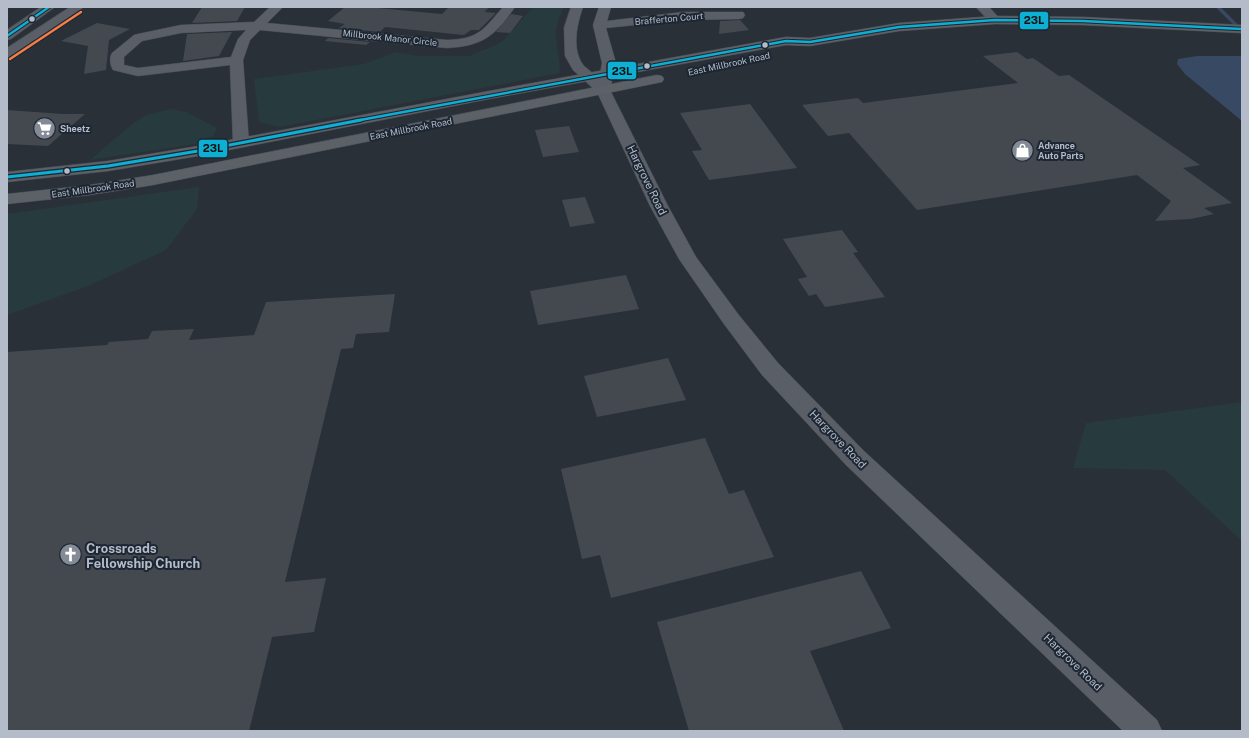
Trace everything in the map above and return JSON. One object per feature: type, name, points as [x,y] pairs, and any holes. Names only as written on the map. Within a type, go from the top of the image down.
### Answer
[{"type":"main road","name":"East Millbrook Road","points":[[7,177],[116,165],[599,80],[799,50],[809,45],[810,42],[899,27],[995,20],[1083,21],[1242,29]]},
{"type":"main road","name":"East Millbrook Road","points":[[7,199],[153,180],[599,80]]},
{"type":"street","points":[[7,36],[49,7]]},
{"type":"street","points":[[7,54],[78,7]]},
{"type":"street","points":[[241,142],[236,60],[244,39],[277,7]]},
{"type":"street","name":"Millbrook Manor Circle","points":[[236,60],[138,72],[118,67],[117,56],[138,38],[181,29],[256,26],[292,28],[447,44],[464,44],[482,38],[509,7]]},
{"type":"street","name":"Hargrove Road","points":[[577,7],[570,28],[572,56],[578,67],[599,80],[659,206],[688,259],[731,319],[770,369],[856,458],[1146,731]]},
{"type":"street","name":"Hargrove Road","points":[[599,80],[609,63],[602,43],[599,25],[605,7]]},
{"type":"street","points":[[982,7],[995,20]]},
{"type":"street","name":"Brafferton Court","points":[[599,25],[683,16],[739,15]]},
{"type":"green space","points":[[533,7],[564,7],[556,30],[560,73],[280,127],[259,122],[254,79],[364,64],[396,52],[419,56],[469,56],[502,42]]},
{"type":"green space","points":[[171,109],[186,112],[217,128],[213,136],[196,144],[90,160],[131,125],[146,115]]},
{"type":"green space","points":[[199,187],[197,209],[166,250],[88,286],[7,315],[7,214]]},
{"type":"green space","points":[[1242,402],[1242,541],[1165,470],[1073,468],[1086,423]]},
{"type":"water","points":[[1197,56],[1242,56],[1242,121],[1185,74],[1177,64],[1178,59]]},
{"type":"building","points":[[202,7],[245,7],[237,21],[192,23]]},
{"type":"building","points":[[345,7],[367,7],[442,14],[449,7],[489,7],[485,12],[496,13],[479,30],[471,30],[464,35],[385,27],[380,32],[339,28],[345,24],[328,21]]},
{"type":"building","points":[[511,14],[523,16],[510,33],[496,32]]},
{"type":"building","points":[[740,20],[749,30],[719,34],[720,21]]},
{"type":"building","points":[[97,23],[130,29],[109,40],[106,70],[84,74],[88,46],[61,41]]},
{"type":"building","points":[[232,32],[219,56],[183,61],[187,34]]},
{"type":"building","points":[[328,38],[370,42],[366,45],[325,41]]},
{"type":"building","name":"Advance Auto Parts","points":[[1017,52],[1027,59],[1033,58],[1059,76],[1069,75],[1200,165],[1183,168],[1232,203],[1204,208],[1214,214],[1191,219],[1155,221],[1171,201],[1137,175],[917,210],[849,133],[828,136],[802,105],[858,98],[863,103],[1018,83],[983,56]]},
{"type":"building","points":[[750,104],[797,168],[709,180],[692,151],[702,150],[680,113]]},
{"type":"building","points":[[7,110],[85,114],[48,146],[7,144]]},
{"type":"building","points":[[569,126],[579,152],[543,157],[535,130]]},
{"type":"building","points":[[585,197],[595,223],[570,227],[562,200]]},
{"type":"building","points":[[842,230],[858,252],[853,253],[885,297],[825,307],[816,294],[809,296],[799,281],[798,279],[807,277],[783,239]]},
{"type":"building","points":[[626,275],[639,309],[538,325],[530,291]]},
{"type":"building","points":[[395,294],[389,332],[356,334],[353,348],[341,349],[285,582],[326,578],[314,632],[272,637],[249,731],[7,731],[7,352],[107,345],[109,342],[148,339],[152,331],[194,329],[189,340],[254,335],[266,302]]},
{"type":"building","points":[[668,358],[686,400],[597,417],[584,376]]},
{"type":"building","points":[[705,438],[729,494],[744,490],[774,557],[611,598],[600,555],[582,559],[561,469]]},
{"type":"building","points":[[861,571],[891,628],[810,651],[844,731],[689,731],[657,622]]},
{"type":"waterway","points":[[1218,7],[1242,31]]},
{"type":"transit line","name":"23L","points":[[7,36],[49,7]]},
{"type":"transit line","points":[[10,59],[81,12]]},
{"type":"transit line","name":"23L","points":[[7,177],[108,166],[198,151],[489,95],[786,41],[810,42],[899,27],[995,20],[1083,21],[1242,29]]},
{"type":"place","name":"Sheetz","points":[[44,129]]},
{"type":"place","name":"Advance Auto Parts","points":[[1022,151]]},
{"type":"place","name":"Crossroads Fellowship Church","points":[[70,555]]}]
